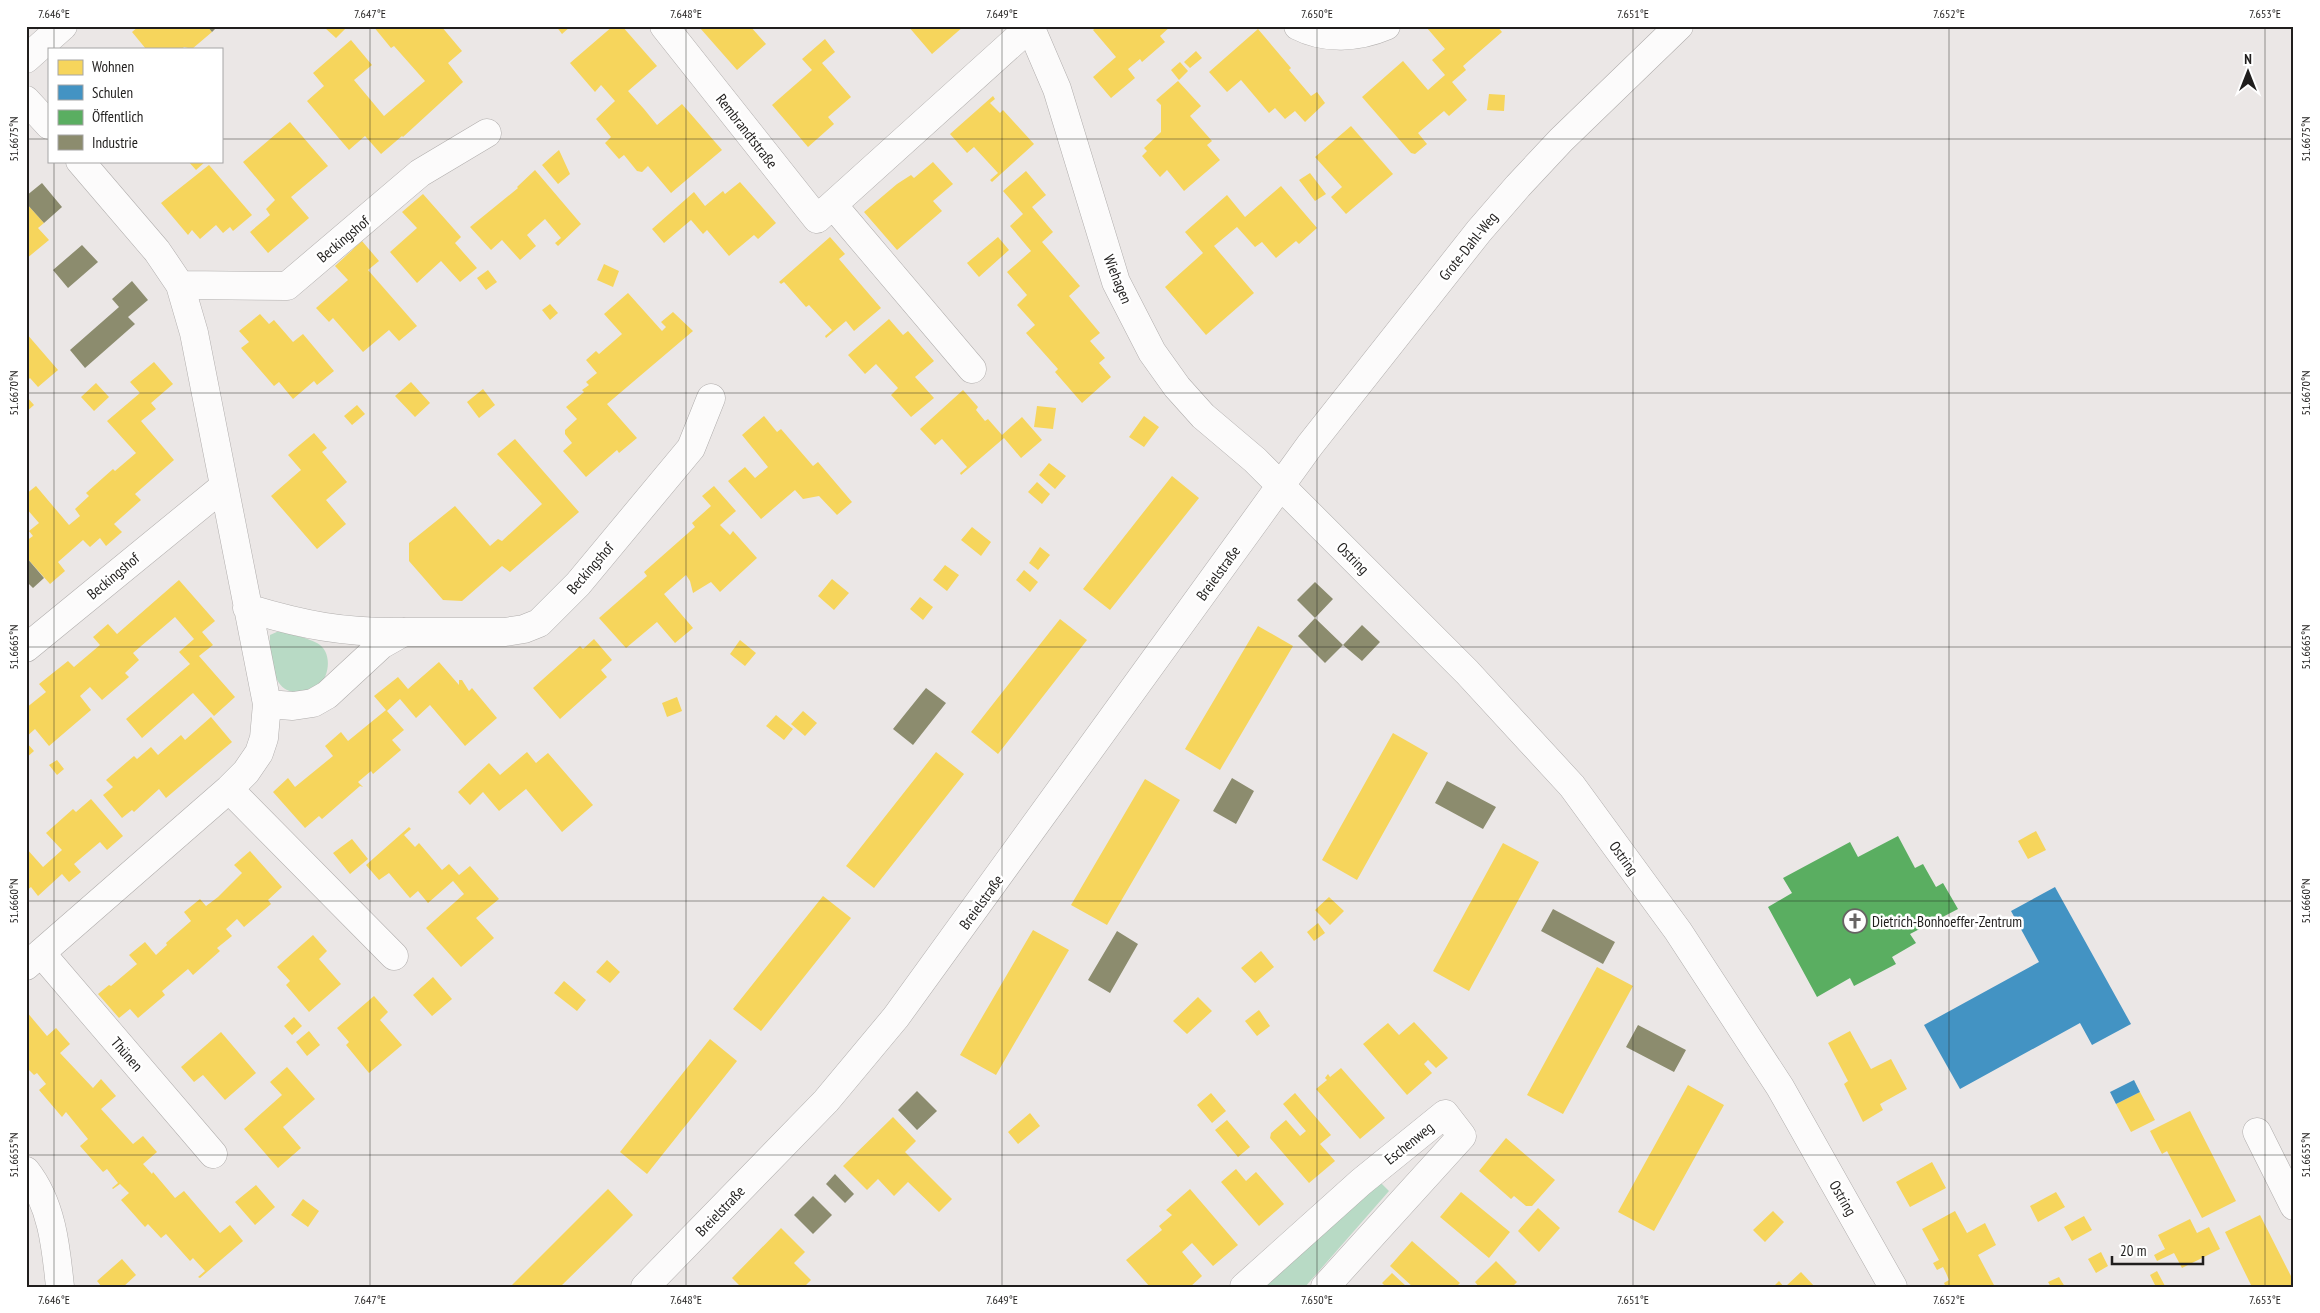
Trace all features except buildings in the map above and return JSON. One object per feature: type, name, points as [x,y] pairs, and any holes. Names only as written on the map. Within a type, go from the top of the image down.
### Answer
[{"type":"street","points":[[26,59],[63,26]]},
{"type":"street","name":"Rembrandtstraße","points":[[664,26],[817,219],[1030,26]]},
{"type":"street","name":"Wiehagen","points":[[1030,26],[1057,89],[1116,282],[1152,352],[1177,388],[1203,416],[1255,460],[1280,486]]},
{"type":"street","points":[[1298,26],[1322,34],[1341,36],[1358,35],[1386,26]]},
{"type":"street","name":"Grote-Dahl-Weg","points":[[1280,486],[1479,231],[1518,186],[1561,140],[1680,26]]},
{"type":"street","points":[[26,100],[48,124]]},
{"type":"street","name":"Beckingshof","points":[[180,285],[288,286],[420,172],[488,133]]},
{"type":"street","points":[[81,162],[157,251],[180,285],[194,333],[267,704]]},
{"type":"street","points":[[833,204],[972,369]]},
{"type":"street","name":"Beckingshof","points":[[247,608],[327,629],[365,633],[506,632],[524,629],[539,623],[578,584],[691,448],[711,398]]},
{"type":"street","name":"Beckingshof","points":[[26,648],[223,486]]},
{"type":"street","name":"Breielstraße","points":[[645,1287],[826,1101],[896,1018],[1280,486]]},
{"type":"street","name":"Ostring","points":[[1280,486],[1467,672],[1572,786],[1678,931],[1780,1086],[1893,1287]]},
{"type":"street","name":"Beckingshof","points":[[267,704],[292,706],[313,704],[327,695],[381,645],[404,632]]},
{"type":"street","name":"Thünen","points":[[213,1154],[34,960],[229,789],[259,753],[264,738],[267,704]]},
{"type":"street","points":[[229,789],[394,956]]},
{"type":"street","name":"Eschenweg","points":[[1244,1287],[1361,1182],[1445,1114],[1462,1136],[1325,1287]]},
{"type":"street","points":[[2257,1132],[2294,1206]]},
{"type":"street","points":[[26,1171],[34,1182],[54,1233],[60,1287]]},
{"type":"green space","points":[[279,631],[313,641],[325,651],[328,663],[326,675],[320,685],[312,691],[302,694],[287,690],[277,680],[272,666],[270,635]]},
{"type":"green space","points":[[1377,1179],[1389,1191],[1305,1287],[1253,1287]]},
{"type":"place","name":"Dietrich-Bonhoeffer-Zentrum","points":[[1855,921]]}]
